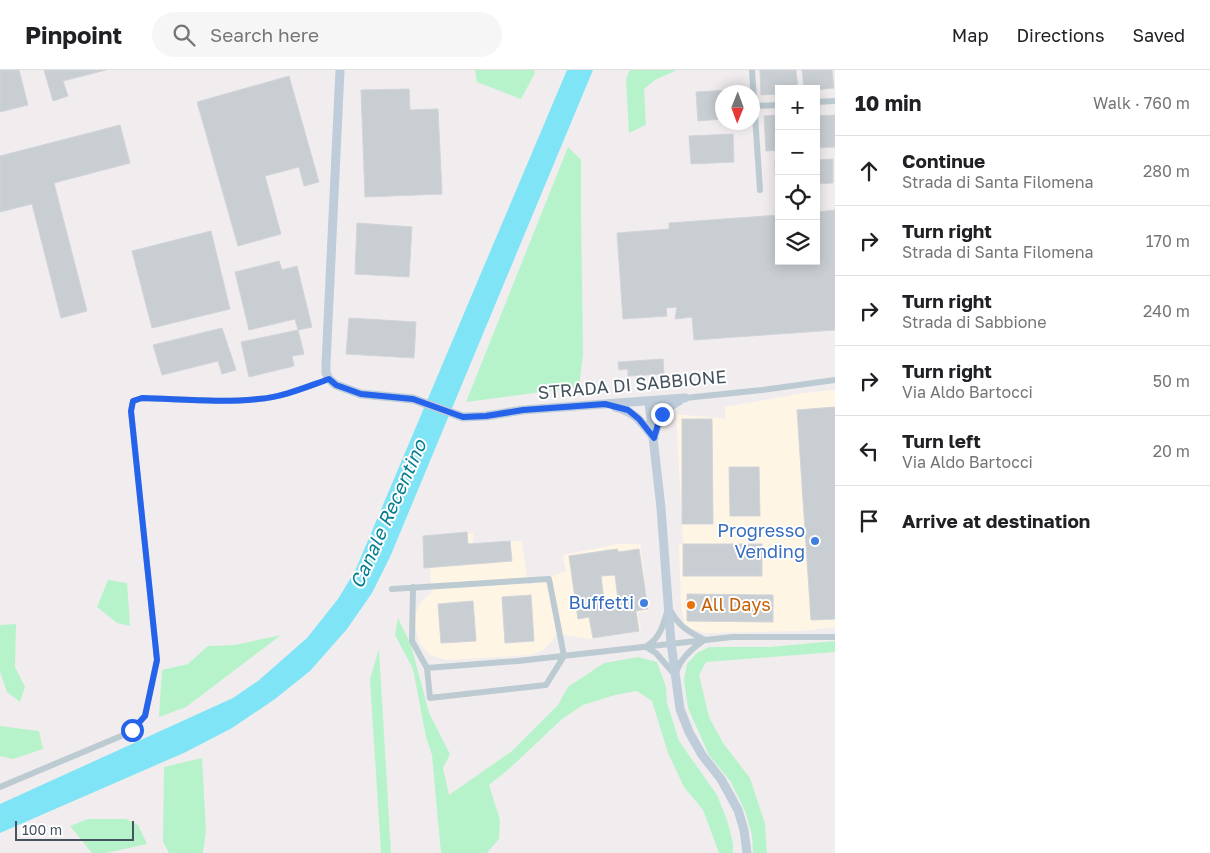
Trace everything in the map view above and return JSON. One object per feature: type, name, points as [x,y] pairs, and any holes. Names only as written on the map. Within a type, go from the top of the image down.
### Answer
[{"type":"main road","points":[[329,379],[326,373],[326,363],[340,70]]},
{"type":"main road","name":"STRADA DI SABBIONE","points":[[329,379],[336,385],[361,394],[420,401],[463,417],[486,416],[523,410],[685,398]]},
{"type":"main road","points":[[654,438],[658,424],[669,406],[685,398]]},
{"type":"main road","points":[[649,402],[654,438],[671,643],[680,709],[689,732],[702,755],[721,779],[738,810],[744,830],[747,853]]},
{"type":"main road","points":[[605,404],[628,410],[639,419],[654,438]]},
{"type":"street","points":[[752,70],[753,85]]},
{"type":"street","points":[[820,102],[835,101]]},
{"type":"street","points":[[760,106],[775,105]]},
{"type":"street","points":[[756,130],[760,190]]},
{"type":"street","points":[[0,787],[132,730],[145,716],[157,660],[131,411],[133,401],[142,398],[260,399],[300,390],[329,379]]},
{"type":"street","name":"STRADA DI SABBIONE","points":[[685,398],[835,380]]},
{"type":"street","points":[[392,589],[413,587],[549,579],[564,656],[546,685],[430,698],[427,668],[412,641],[413,587]]},
{"type":"street","points":[[668,608],[676,621],[684,629],[704,640]]},
{"type":"street","points":[[646,646],[655,641],[658,636],[668,608]]},
{"type":"street","points":[[803,637],[835,633]]},
{"type":"street","points":[[427,668],[564,656],[704,640],[835,637]]},
{"type":"street","points":[[675,675],[678,666],[689,651],[704,640]]},
{"type":"street","points":[[646,646],[656,653],[675,675]]},
{"type":"shaded area","points":[[835,390],[835,627],[802,631],[705,633],[692,629],[684,623],[681,606],[679,544],[683,544],[676,414],[725,419],[725,407],[804,393]]},
{"type":"shaded area","points":[[473,533],[473,543],[522,541],[528,585],[566,571],[563,555],[618,544],[640,544],[649,611],[638,613],[641,631],[591,639],[556,634],[543,650],[531,655],[446,660],[430,655],[420,644],[414,626],[415,614],[421,602],[432,592],[427,536]]},
{"type":"green space","points":[[475,70],[534,70],[535,73],[521,99],[477,82]]},
{"type":"green space","points":[[630,70],[677,70],[655,80],[644,89],[646,125],[629,133],[626,79]]},
{"type":"green space","points":[[568,147],[581,160],[583,354],[579,387],[466,402]]},
{"type":"green space","points":[[108,580],[127,583],[130,626],[117,623],[97,607]]},
{"type":"green space","points":[[398,618],[411,645],[429,713],[450,754],[443,768],[449,795],[512,751],[558,705],[568,687],[604,663],[638,657],[657,662],[666,687],[667,703],[679,741],[717,795],[727,820],[733,843],[733,853],[719,853],[703,810],[684,787],[668,753],[652,701],[637,691],[615,695],[583,705],[562,719],[509,769],[489,785],[500,820],[499,839],[487,853],[441,853],[432,755],[426,737],[413,669],[395,635]]},
{"type":"green space","points":[[16,624],[15,667],[25,687],[20,702],[7,692],[0,672],[0,625]]},
{"type":"green space","points":[[281,635],[186,707],[159,717],[162,670],[188,664],[208,646],[235,645]]},
{"type":"green space","points":[[835,641],[835,652],[706,662],[699,675],[709,717],[723,743],[750,778],[765,824],[767,853],[753,853],[752,835],[745,811],[731,782],[709,755],[688,708],[684,680],[687,664],[697,653],[709,647],[769,647]]},
{"type":"green space","points":[[379,649],[391,853],[381,853],[370,679]]},
{"type":"green space","points":[[0,726],[39,731],[43,749],[13,759],[0,756]]},
{"type":"green space","points":[[202,758],[206,831],[203,853],[169,853],[163,842],[164,767]]},
{"type":"green space","points":[[88,819],[126,819],[138,825],[147,844],[106,853],[92,853],[70,826]]},
{"type":"water","name":"Canale Recentino","points":[[567,70],[593,70],[390,557],[372,593],[347,629],[310,671],[275,699],[232,728],[186,752],[0,833],[0,804],[233,698],[258,681],[307,638],[338,599],[355,571]]},
{"type":"building","points":[[0,70],[19,70],[28,105],[0,112]]},
{"type":"building","points":[[44,70],[106,70],[63,81],[68,96],[53,101]]},
{"type":"building","points":[[760,70],[796,70],[798,85],[775,85],[775,94],[761,95]]},
{"type":"building","points":[[802,70],[832,70],[834,88],[820,90],[820,85],[804,85]]},
{"type":"building","points":[[289,76],[319,182],[304,186],[299,167],[265,176],[281,234],[238,246],[197,102]]},
{"type":"building","points":[[409,89],[410,110],[438,109],[442,194],[365,197],[361,90]]},
{"type":"building","points":[[715,91],[715,120],[698,121],[696,92]]},
{"type":"building","points":[[775,115],[775,150],[766,151],[764,116]]},
{"type":"building","points":[[835,115],[835,147],[820,148],[820,116]]},
{"type":"building","points":[[120,125],[130,163],[54,183],[87,311],[61,318],[32,204],[0,212],[0,156]]},
{"type":"building","points":[[733,134],[734,162],[691,164],[689,136]]},
{"type":"building","points":[[833,159],[833,183],[820,184],[820,160]]},
{"type":"building","points":[[835,210],[835,330],[694,340],[692,317],[675,319],[677,307],[666,308],[667,316],[623,319],[617,233],[669,229],[669,223],[775,215],[775,265],[820,265],[820,212]]},
{"type":"building","points":[[357,223],[412,227],[409,277],[355,274]]},
{"type":"building","points":[[211,231],[230,309],[152,328],[132,251]]},
{"type":"building","points":[[279,261],[282,270],[297,266],[312,327],[298,330],[295,319],[249,330],[235,272]]},
{"type":"building","points":[[349,318],[416,322],[414,358],[346,354]]},
{"type":"building","points":[[222,328],[236,370],[222,374],[218,361],[162,375],[153,345]]},
{"type":"building","points":[[298,330],[304,354],[292,356],[294,366],[249,377],[241,342]]},
{"type":"building","points":[[663,359],[664,374],[628,376],[628,369],[619,370],[618,362]]},
{"type":"building","points":[[835,407],[835,619],[811,620],[797,410]]},
{"type":"building","points":[[682,419],[712,419],[713,524],[682,524]]},
{"type":"building","points":[[729,467],[759,467],[760,516],[730,516]]},
{"type":"building","points":[[467,532],[468,544],[510,541],[512,561],[424,568],[423,536]]},
{"type":"building","points":[[683,544],[762,544],[762,576],[683,576]]},
{"type":"building","points":[[617,549],[619,552],[639,549],[648,609],[636,611],[639,631],[593,638],[589,617],[578,619],[569,556]],"holes":[[[615,575],[618,599],[604,601],[601,576]]]},
{"type":"building","points":[[687,594],[773,595],[773,622],[687,621]]},
{"type":"building","points":[[531,595],[534,641],[505,643],[502,597]]},
{"type":"building","points":[[473,601],[476,641],[441,643],[438,604]]},
{"type":"place","name":"Progresso Vending","points":[[815,541]]},
{"type":"place","name":"Buffetti","points":[[644,603]]},
{"type":"place","name":"All Days","points":[[691,605]]},
{"type":"route","points":[[132,730],[145,716],[157,660],[131,411],[133,401],[142,398],[260,399],[300,390],[329,379],[336,385],[361,394],[413,399],[463,417],[486,416],[523,410],[605,404],[628,410],[639,419],[654,438],[662,414]]}]
